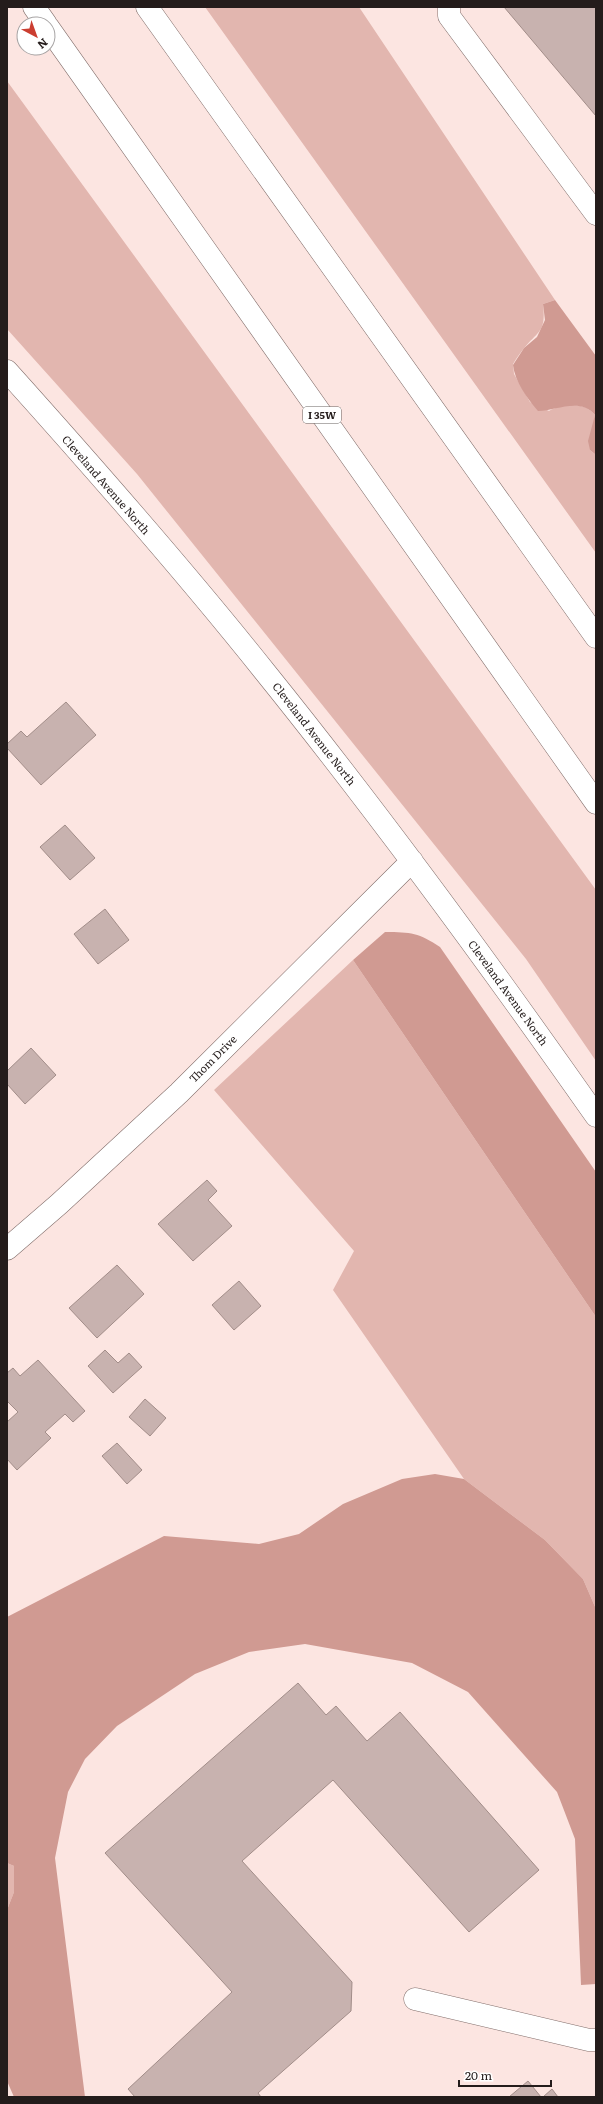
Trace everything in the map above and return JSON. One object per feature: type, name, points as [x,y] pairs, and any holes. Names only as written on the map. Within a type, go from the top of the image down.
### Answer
[{"type":"main road","points":[[34,7],[40,16]]},
{"type":"main road","points":[[146,7],[596,637]]},
{"type":"main road","points":[[452,10],[596,214]]},
{"type":"main road","name":"I 35W","points":[[56,38],[596,803]]},
{"type":"main road","name":"Cleveland Avenue North","points":[[7,371],[140,523],[264,670],[412,861],[596,1116]]},
{"type":"main road","name":"Thom Drive","points":[[7,1248],[59,1204],[179,1093],[412,861]]},
{"type":"main road","points":[[415,1999],[589,2040],[596,2040]]},
{"type":"shaded area","points":[[205,7],[359,7],[555,300],[543,304],[544,313],[540,330],[524,348],[513,364],[514,374],[530,402],[549,411],[567,405],[580,406],[591,411],[595,415],[590,450],[596,455],[596,553]]},
{"type":"shaded area","points":[[7,81],[596,890],[596,1061],[526,959],[137,474],[7,329]]},
{"type":"shaded area","points":[[555,300],[596,356],[596,455],[590,450],[588,441],[595,415],[589,410],[575,406],[538,411],[522,390],[514,371],[513,365],[524,348],[537,337],[545,320],[543,304]]},
{"type":"shaded area","points":[[385,932],[414,934],[440,947],[596,1172],[596,1317],[353,960]]},
{"type":"shaded area","points":[[353,960],[596,1317],[596,1609],[583,1579],[545,1540],[464,1479],[333,1290],[354,1251],[214,1090]]},
{"type":"shaded area","points":[[435,1474],[464,1479],[545,1540],[583,1579],[596,1609],[596,1984],[581,1985],[575,1839],[557,1792],[468,1692],[412,1663],[305,1644],[249,1652],[195,1674],[117,1726],[85,1759],[68,1792],[55,1858],[85,2097],[14,2097],[7,2081],[7,1910],[14,1892],[14,1866],[7,1863],[7,1617],[164,1536],[259,1544],[299,1534],[343,1504],[402,1479]]},
{"type":"shaded area","points":[[7,1863],[14,1866],[14,1892],[7,1910]]},
{"type":"building","points":[[504,7],[596,7],[596,116]]},
{"type":"building","points":[[66,702],[96,735],[41,785],[7,748],[7,744],[21,731],[27,737]]},
{"type":"building","points":[[65,825],[95,858],[70,880],[40,847]]},
{"type":"building","points":[[105,909],[129,940],[98,964],[74,934]]},
{"type":"building","points":[[31,1048],[56,1075],[25,1104],[7,1084],[7,1071]]},
{"type":"building","points":[[207,1180],[217,1191],[208,1200],[232,1226],[193,1261],[158,1224]]},
{"type":"building","points":[[117,1265],[144,1294],[97,1338],[69,1308]]},
{"type":"building","points":[[239,1281],[261,1306],[234,1330],[212,1305]]},
{"type":"building","points":[[105,1350],[118,1363],[129,1353],[142,1367],[113,1393],[88,1366]]},
{"type":"building","points":[[38,1360],[85,1411],[73,1422],[65,1414],[45,1432],[51,1438],[17,1470],[7,1459],[7,1422],[18,1412],[7,1401],[7,1373],[13,1368],[20,1376]]},
{"type":"building","points":[[145,1399],[166,1418],[150,1436],[129,1417]]},
{"type":"building","points":[[117,1443],[142,1470],[127,1484],[102,1456]]},
{"type":"building","points":[[298,1683],[326,1715],[336,1706],[367,1741],[400,1712],[539,1870],[469,1932],[333,1780],[242,1861],[352,1982],[351,2011],[258,2093],[261,2097],[135,2097],[128,2089],[232,1992],[105,1853]]},
{"type":"building","points":[[528,2081],[541,2097],[509,2097]]},
{"type":"building","points":[[552,2089],[558,2097],[543,2097]]}]
